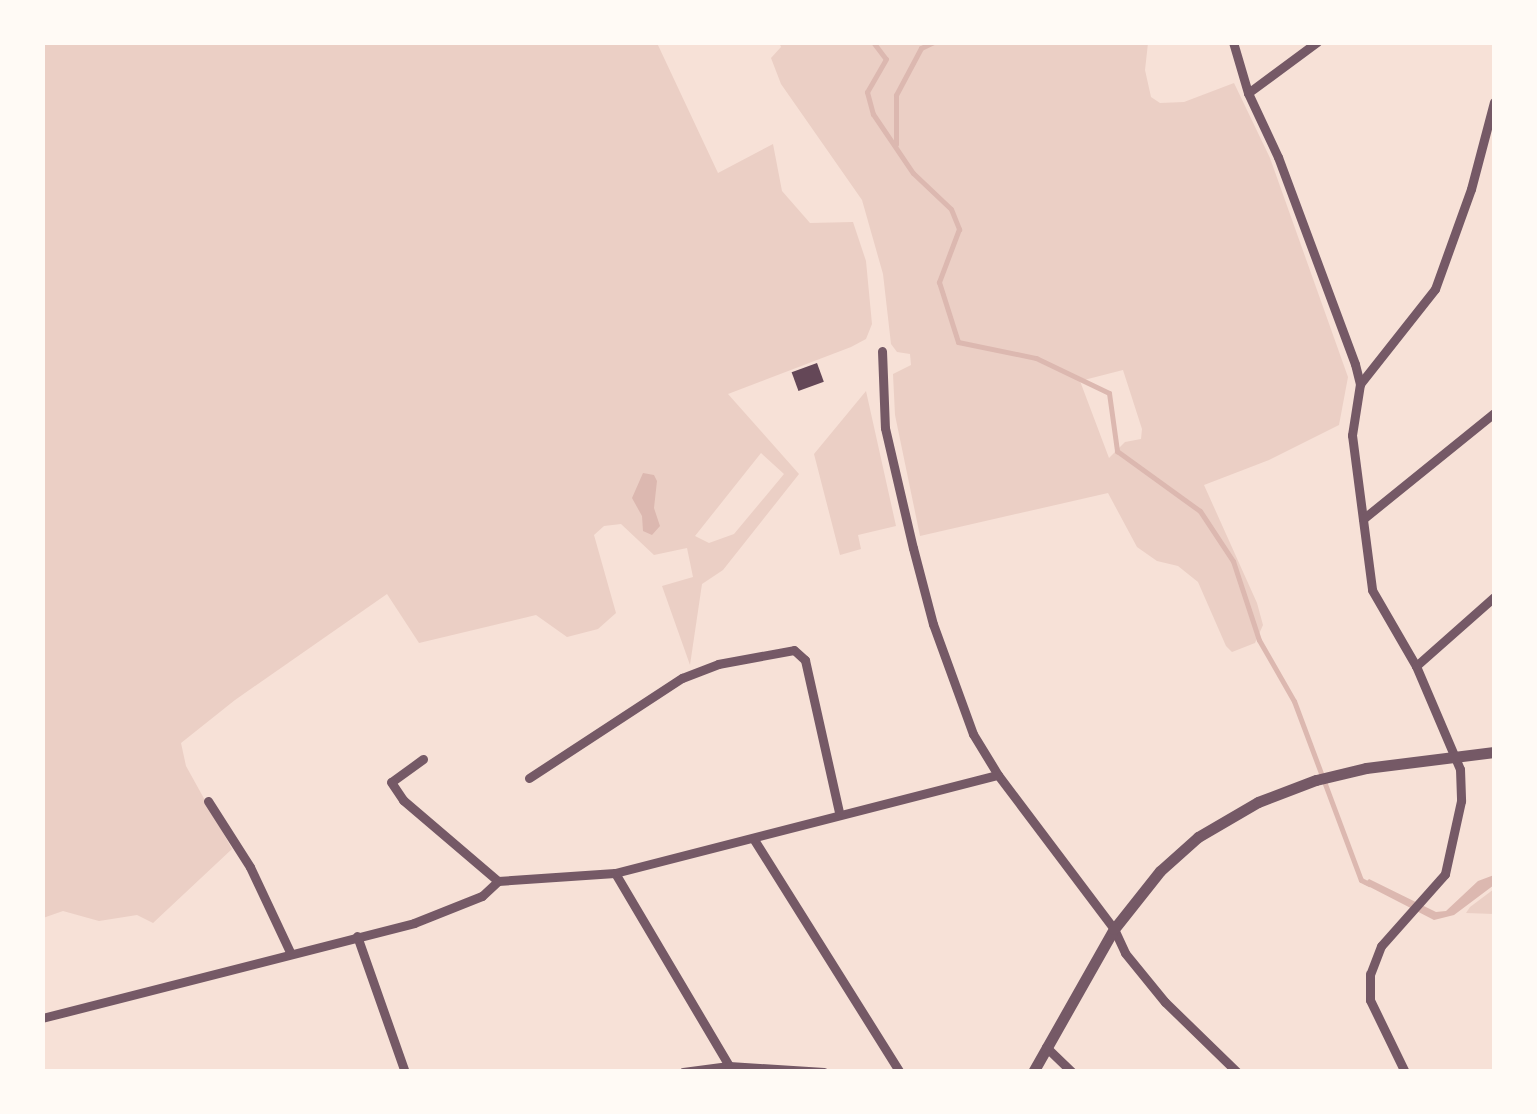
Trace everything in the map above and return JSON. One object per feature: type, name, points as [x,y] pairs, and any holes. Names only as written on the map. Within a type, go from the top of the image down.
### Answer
[{"type":"street","points":[[1233,42],[1248,93],[1278,157],[1360,384],[1352,436],[1372,590],[1416,666],[1455,756],[1462,783],[1445,874],[1374,957],[1368,989],[1383,1034],[1405,1072]]},
{"type":"street","points":[[1248,93],[1317,42]]},
{"type":"street","points":[[1360,384],[1410,326],[1435,289],[1494,102]]},
{"type":"street","points":[[1481,149],[1494,158]]},
{"type":"street","points":[[882,351],[886,428],[933,624],[957,698],[998,775],[1114,929],[1124,953],[1165,1002],[1237,1072]]},
{"type":"street","points":[[1363,519],[1494,413]]},
{"type":"street","points":[[1416,666],[1494,597]]},
{"type":"street","points":[[528,778],[682,678],[718,664],[794,650],[806,660],[840,812]]},
{"type":"street","points":[[1033,1072],[1114,929],[1160,871],[1198,837],[1258,802],[1322,778],[1494,752]]},
{"type":"street","points":[[423,759],[391,782],[403,800],[498,881]]},
{"type":"street","points":[[42,1018],[431,916],[482,896],[498,881],[614,873],[840,812],[998,775]]},
{"type":"street","points":[[208,801],[250,867],[291,954]]},
{"type":"street","points":[[753,838],[900,1072]]},
{"type":"street","points":[[614,873],[729,1066]]},
{"type":"street","points":[[358,936],[405,1072]]},
{"type":"street","points":[[1046,1047],[1072,1072]]},
{"type":"street","points":[[683,1072],[729,1066],[824,1072]]},
{"type":"shaded area","points":[[779,42],[1148,43],[1145,70],[1151,97],[1160,103],[1184,102],[1234,83],[1270,158],[1348,377],[1339,425],[1269,460],[1204,485],[1257,603],[1263,625],[1255,643],[1232,652],[1226,646],[1198,582],[1178,566],[1157,561],[1137,547],[1108,493],[920,536],[895,415],[893,374],[911,365],[910,354],[897,352],[891,344],[883,274],[862,200],[781,84],[771,58],[781,47]],"holes":[[[1123,370],[1142,429],[1141,439],[1125,442],[1109,458],[1080,381]]]},
{"type":"shaded area","points":[[42,43],[657,43],[718,173],[773,144],[782,191],[810,223],[853,222],[866,261],[872,324],[866,339],[851,347],[728,394],[799,474],[723,570],[702,584],[690,665],[662,586],[693,577],[687,548],[654,555],[621,524],[604,526],[594,535],[616,613],[598,629],[567,637],[536,615],[419,643],[387,594],[235,700],[181,743],[186,766],[232,849],[153,923],[137,915],[99,921],[63,911],[43,918]],"holes":[[[761,453],[784,474],[734,534],[709,543],[695,536]]]},
{"type":"shaded area","points":[[866,391],[896,526],[858,535],[861,549],[840,555],[814,454]]},
{"type":"shaded area","points":[[643,473],[654,475],[657,481],[654,508],[660,526],[652,535],[643,531],[642,516],[632,498]]},
{"type":"shaded area","points":[[1494,875],[1494,885],[1454,915],[1434,920],[1364,884],[1369,879],[1436,912],[1446,911],[1478,881]]},
{"type":"shaded area","points":[[1494,889],[1494,914],[1466,913],[1470,907]]},
{"type":"building","points":[[817,363],[824,382],[798,391],[792,372]]},
{"type":"waterway","points":[[873,42],[886,59],[867,92],[873,114],[913,173],[951,209],[959,229],[939,282],[958,342],[1036,358],[1109,393],[1117,451],[1200,511],[1233,561],[1259,640],[1294,701],[1361,880],[1369,884]]},
{"type":"waterway","points":[[896,144],[896,95],[921,48],[934,42]]}]
